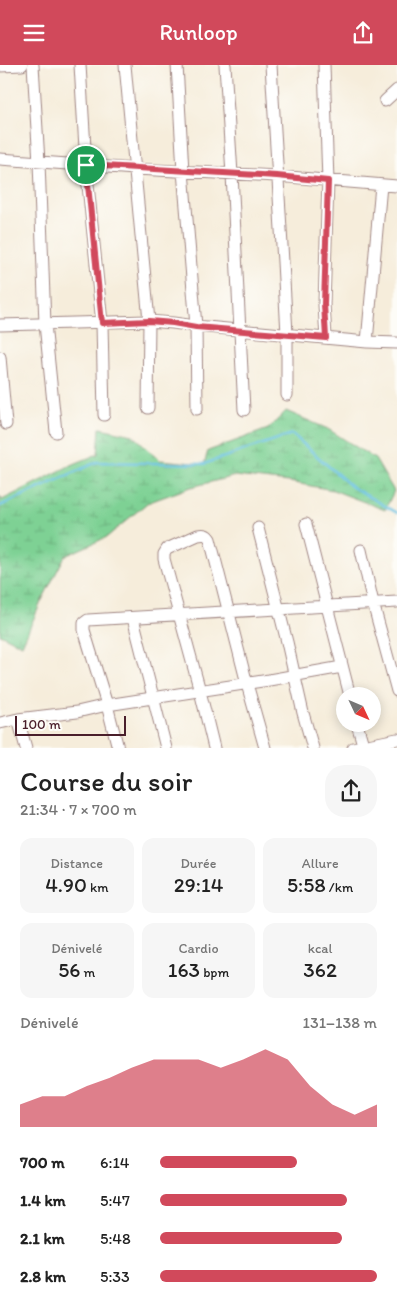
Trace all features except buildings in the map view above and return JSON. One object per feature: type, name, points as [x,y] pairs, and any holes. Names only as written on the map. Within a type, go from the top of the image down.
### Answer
[{"type":"street","points":[[0,67],[22,65]]},
{"type":"street","points":[[33,65],[39,162],[45,324],[56,432]]},
{"type":"street","points":[[80,65],[86,165],[102,323],[104,415]]},
{"type":"street","points":[[125,65],[149,321],[148,408]]},
{"type":"street","points":[[177,65],[183,171],[196,327],[196,409]]},
{"type":"street","points":[[225,65],[244,410]]},
{"type":"street","points":[[270,65],[287,334],[287,395]]},
{"type":"street","points":[[324,65],[328,181],[324,304],[326,338]]},
{"type":"street","points":[[385,101],[397,90]]},
{"type":"street","points":[[0,159],[135,169],[277,176],[397,187]]},
{"type":"street","points":[[367,342],[381,185]]},
{"type":"street","points":[[0,325],[149,321],[196,327],[397,343]]},
{"type":"street","points":[[0,357],[6,424]]},
{"type":"street","points":[[306,524],[348,687]]},
{"type":"street","points":[[258,528],[313,748]]},
{"type":"street","points":[[214,748],[164,559],[167,549],[204,534],[210,539],[246,684],[265,748]]},
{"type":"street","points":[[361,550],[397,691]]},
{"type":"street","points":[[118,748],[84,630],[84,623],[88,620],[397,602]]},
{"type":"street","points":[[132,618],[166,748]]},
{"type":"street","points":[[0,723],[77,712],[107,705],[342,667]]},
{"type":"street","points":[[18,719],[26,748]]},
{"type":"street","points":[[358,733],[360,747],[397,739]]},
{"type":"green space","points":[[286,411],[328,429],[375,459],[394,491],[385,510],[333,490],[289,482],[235,476],[191,487],[147,503],[107,537],[65,556],[42,600],[22,645],[0,634],[0,496],[2,500],[71,465],[98,454],[100,428],[133,435],[160,460],[204,464],[208,451],[268,429]]},
{"type":"waterway","points":[[0,506],[97,462],[204,464],[292,434],[352,487],[397,513]]},
{"type":"route","points":[[86,165],[277,176],[328,181],[324,304],[326,338],[149,321],[102,323],[86,165]]}]
